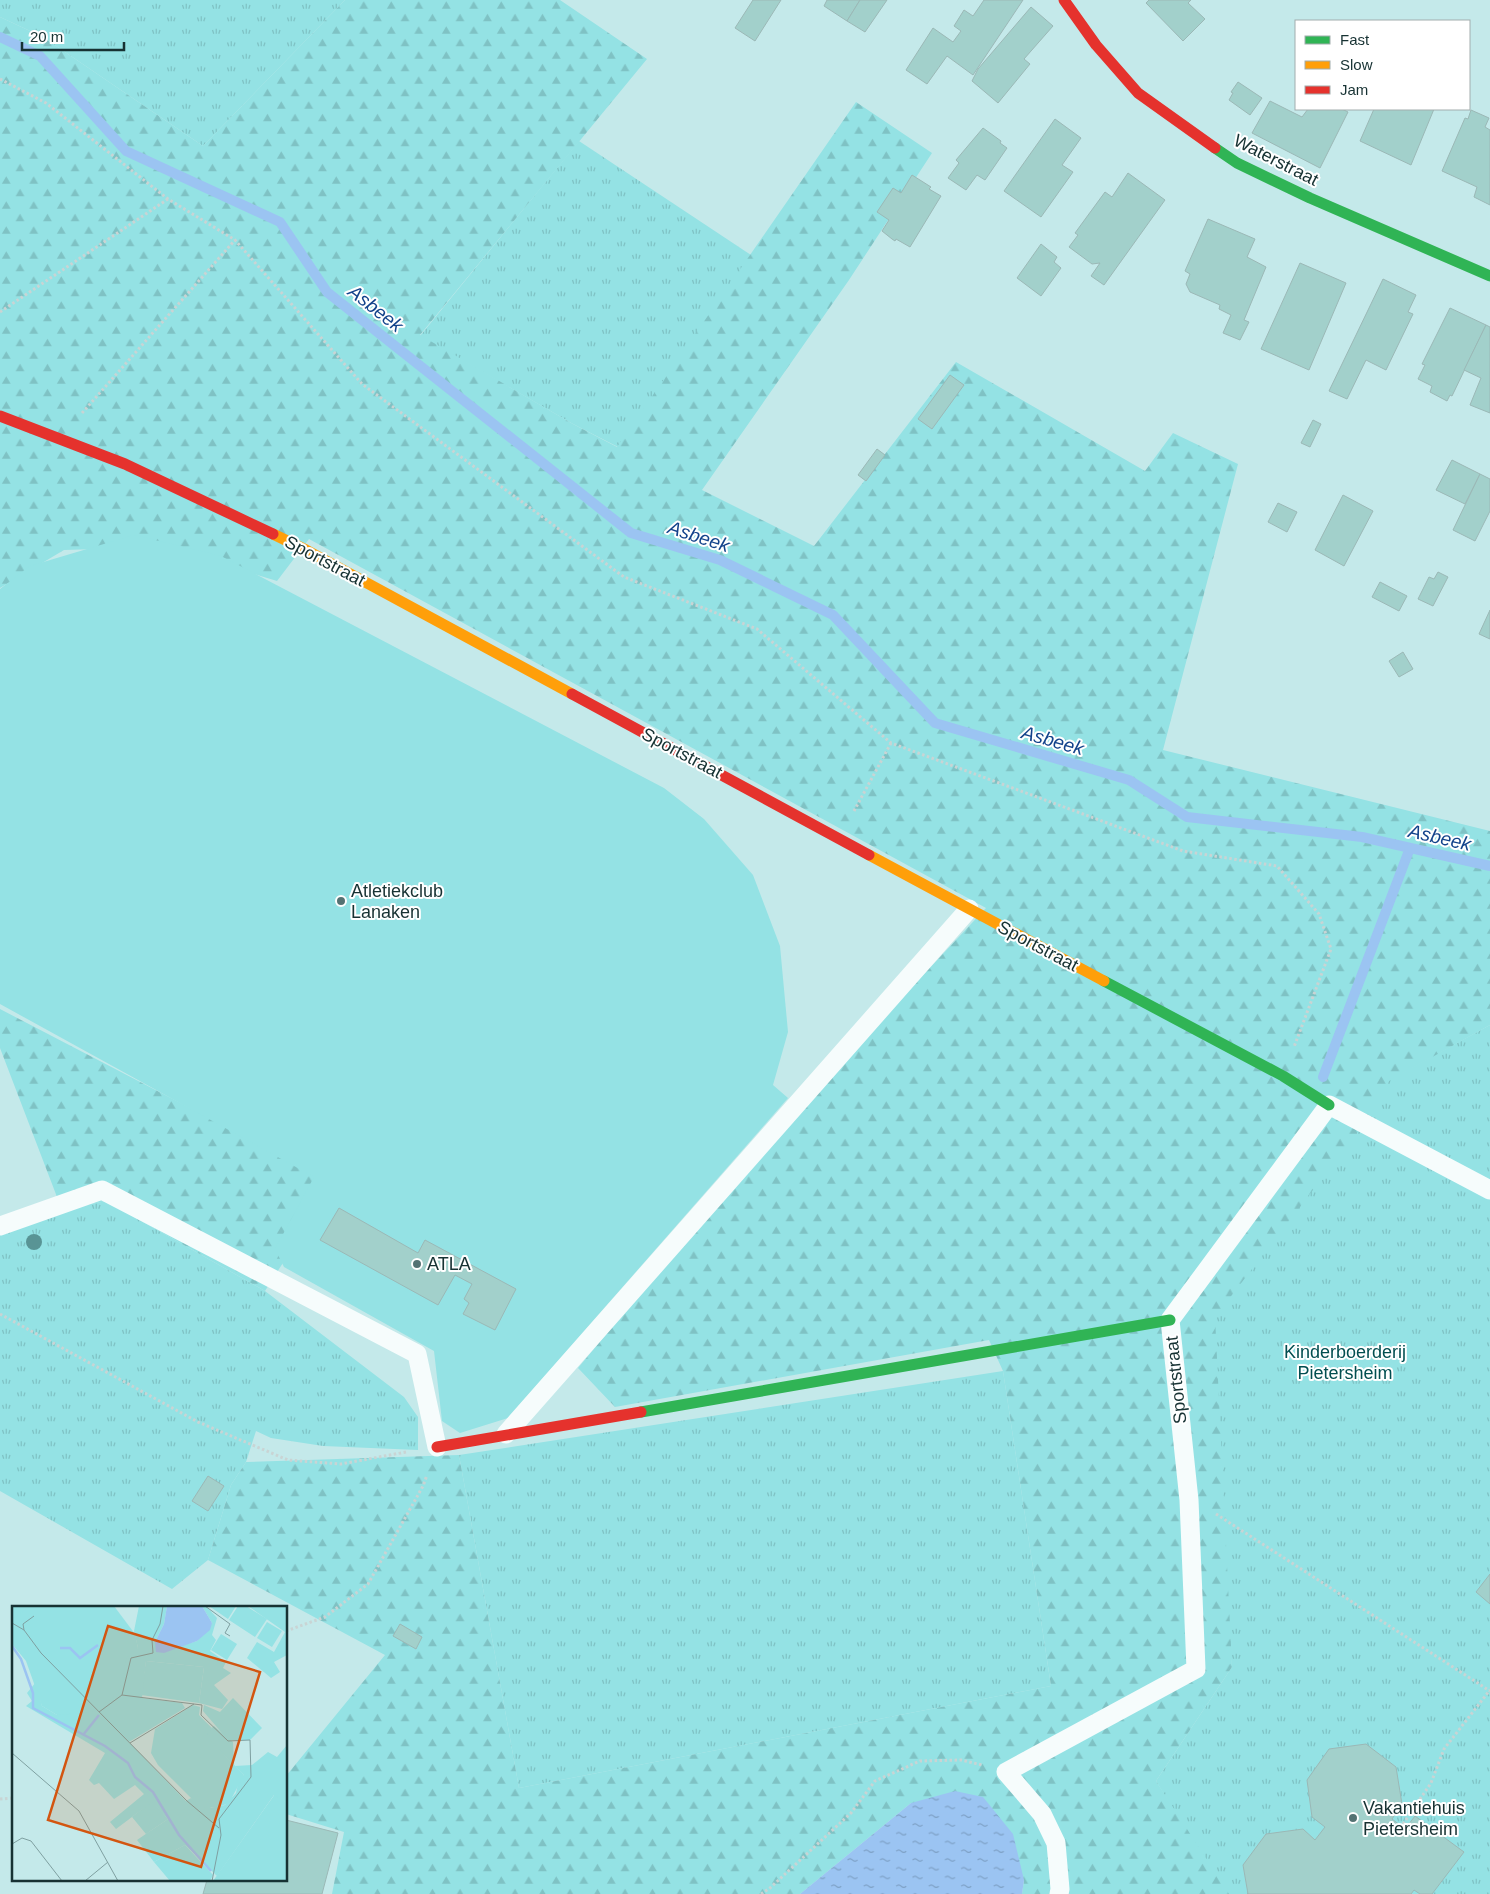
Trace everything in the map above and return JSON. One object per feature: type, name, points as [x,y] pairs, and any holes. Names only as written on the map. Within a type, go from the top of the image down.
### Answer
[{"type":"street","name":"Waterstraat","points":[[1064,0],[1096,45],[1138,94],[1237,163],[1310,198],[1490,276]]},
{"type":"street","name":"Sportstraat","points":[[0,416],[125,464],[306,550],[969,909],[1283,1076],[1329,1105]]},
{"type":"street","points":[[437,1447],[1170,1320]]},
{"type":"lane","points":[[506,1434],[969,909]]},
{"type":"lane","points":[[1329,1105],[1490,1190]]},
{"type":"lane","name":"Sportstraat","points":[[1006,1772],[1196,1669],[1189,1500],[1170,1320],[1329,1105]]},
{"type":"lane","points":[[0,1226],[102,1190],[417,1354],[437,1447]]},
{"type":"lane","points":[[1006,1772],[1042,1814],[1056,1843],[1059,1894]]},
{"type":"path","points":[[0,80],[46,103],[168,199],[235,240],[362,384],[624,577],[757,629],[891,743],[1183,851],[1277,866],[1319,914],[1331,949],[1283,1076]]},
{"type":"path","points":[[0,312],[168,199]]},
{"type":"path","points":[[60,438],[235,240]]},
{"type":"path","points":[[839,838],[891,743]]},
{"type":"path","points":[[0,1314],[198,1422],[288,1460],[341,1464],[437,1447],[423,1486],[368,1584],[324,1617],[288,1630]]},
{"type":"path","points":[[1189,1500],[1221,1516],[1490,1690],[1444,1749],[1431,1783],[1403,1824]]},
{"type":"path","points":[[762,1894],[851,1813],[875,1781],[920,1761],[961,1760],[1006,1772]]},
{"type":"green space","points":[[0,0],[345,0],[203,146],[43,37],[0,17]]},
{"type":"green space","points":[[345,0],[560,0],[647,59],[420,335],[573,424],[617,447],[856,102],[932,153],[849,280],[702,490],[814,546],[956,362],[1145,471],[1173,433],[1238,464],[1163,750],[1490,831],[1490,1025],[1389,1081],[1370,1116],[1215,1317],[1232,1667],[1156,1781],[1229,1894],[1022,1894],[1024,1880],[911,1803],[800,1894],[332,1894],[344,1832],[288,1815],[288,1774],[385,1655],[208,1560],[231,1485],[246,1462],[459,1455],[519,1788],[1051,1686],[1003,1371],[989,1340],[615,1407],[578,1368],[721,1196],[819,1086],[986,908],[309,539],[277,581],[166,547],[64,550],[0,588],[0,17],[43,37],[203,146]]},
{"type":"green space","points":[[579,141],[751,255],[618,447],[573,424],[420,336]]},
{"type":"green space","points":[[134,535],[221,556],[664,788],[704,819],[753,875],[780,946],[788,1032],[773,1085],[788,1098],[508,1418],[460,1433],[442,1421],[434,1351],[284,1267],[275,1249],[314,1177],[0,1004],[0,589],[30,566]]},
{"type":"green space","points":[[0,1009],[334,1183],[265,1291],[106,1201],[46,1213],[57,1197],[0,1048]]},
{"type":"green space","name":"Kinderboerderij Pietersheim","points":[[1490,1025],[1490,1894],[1225,1894],[1156,1781],[1232,1667],[1193,1324],[1389,1080]]},
{"type":"green space","points":[[106,1201],[265,1291],[404,1397],[418,1417],[418,1450],[323,1446],[271,1438],[256,1431],[246,1462],[231,1485],[208,1560],[172,1589],[0,1491],[0,1230],[46,1213]]},
{"type":"green space","points":[[1003,1371],[1051,1686],[519,1788],[459,1455]]},
{"type":"water","points":[[955,1791],[983,1797],[1013,1834],[1024,1880],[1022,1894],[800,1894],[911,1803]]},
{"type":"building","points":[[753,0],[781,0],[755,41],[735,28]]},
{"type":"building","points":[[827,0],[860,0],[847,21],[824,6]]},
{"type":"building","points":[[860,0],[887,0],[865,32],[847,21]]},
{"type":"building","points":[[984,0],[1023,0],[973,75],[947,56],[927,84],[906,70],[933,28],[953,42],[961,31],[954,26],[964,10],[973,16]]},
{"type":"building","points":[[1149,0],[1191,0],[1188,3],[1205,19],[1183,41],[1146,3]]},
{"type":"building","points":[[1031,7],[1053,26],[1024,59],[1030,64],[998,103],[972,81],[978,69]]},
{"type":"building","points":[[1238,82],[1262,98],[1250,115],[1229,100],[1233,93],[1231,92]]},
{"type":"building","points":[[1270,101],[1302,117],[1307,110],[1344,110],[1348,112],[1320,168],[1252,133]]},
{"type":"building","points":[[1374,110],[1434,110],[1411,165],[1360,141]]},
{"type":"building","points":[[1471,110],[1489,118],[1485,127],[1490,130],[1490,205],[1474,197],[1477,187],[1442,171],[1465,118],[1468,119]]},
{"type":"building","points":[[1055,119],[1081,138],[1062,165],[1073,172],[1041,217],[1004,191]]},
{"type":"building","points":[[983,128],[1001,141],[1000,143],[1007,148],[985,180],[977,175],[966,190],[948,178],[959,163],[956,160]]},
{"type":"building","points":[[1128,173],[1165,200],[1104,285],[1091,276],[1100,263],[1092,264],[1069,247],[1078,235],[1075,233],[1105,192],[1112,197]]},
{"type":"building","points":[[912,175],[941,196],[910,247],[896,239],[895,241],[882,231],[889,220],[877,212],[893,188],[901,193]]},
{"type":"building","points":[[1208,219],[1255,239],[1247,257],[1266,267],[1244,320],[1249,322],[1240,340],[1223,333],[1231,315],[1219,309],[1220,305],[1190,292],[1186,284],[1190,274],[1185,271]]},
{"type":"building","points":[[1041,244],[1057,257],[1054,262],[1061,268],[1041,296],[1017,278]]},
{"type":"building","points":[[1300,263],[1346,283],[1309,370],[1261,349]]},
{"type":"building","points":[[1383,279],[1416,295],[1408,312],[1413,314],[1386,370],[1366,360],[1347,399],[1329,391]]},
{"type":"building","points":[[1450,308],[1486,325],[1452,396],[1450,395],[1447,401],[1430,392],[1432,386],[1418,379],[1425,365],[1422,364]]},
{"type":"building","points":[[1486,325],[1490,327],[1490,413],[1470,405],[1481,378],[1464,370]]},
{"type":"building","points":[[950,375],[964,385],[932,429],[918,419]]},
{"type":"building","points":[[1313,420],[1321,424],[1310,447],[1301,443]]},
{"type":"building","points":[[877,449],[885,455],[866,481],[858,475]]},
{"type":"building","points":[[1452,460],[1480,474],[1465,504],[1436,490]]},
{"type":"building","points":[[1480,474],[1490,479],[1490,511],[1475,541],[1453,530]]},
{"type":"building","points":[[1343,495],[1373,511],[1344,566],[1315,550]]},
{"type":"building","points":[[1278,503],[1297,512],[1287,532],[1268,522]]},
{"type":"building","points":[[1438,572],[1448,577],[1433,606],[1418,599],[1429,577],[1434,579]]},
{"type":"building","points":[[1380,582],[1407,596],[1399,611],[1372,597]]},
{"type":"building","points":[[1490,610],[1490,639],[1479,634]]},
{"type":"building","points":[[1403,652],[1413,669],[1399,677],[1389,661]]},
{"type":"building","name":"ATLA","points":[[339,1208],[418,1253],[425,1240],[516,1289],[495,1330],[463,1314],[469,1303],[464,1299],[472,1284],[455,1275],[438,1305],[320,1240]]},
{"type":"building","points":[[208,1476],[224,1486],[208,1511],[192,1501]]},
{"type":"building","points":[[1490,1574],[1490,1604],[1476,1592]]},
{"type":"building","points":[[400,1624],[422,1637],[416,1649],[393,1636]]},
{"type":"building","name":"Vakantiehuis Pietersheim","points":[[1366,1744],[1396,1767],[1402,1804],[1392,1819],[1405,1829],[1415,1816],[1464,1852],[1432,1894],[1420,1894],[1414,1890],[1411,1894],[1248,1894],[1243,1865],[1266,1834],[1303,1829],[1315,1840],[1325,1827],[1312,1817],[1307,1780],[1329,1749]]},
{"type":"building","points":[[288,1820],[338,1833],[322,1894],[203,1894],[206,1882],[288,1882]]},
{"type":"waterway","name":"Asbeek","points":[[0,37],[40,56],[126,151],[280,222],[327,292],[631,533],[720,560],[833,615],[935,723],[1129,780],[1187,817],[1362,837],[1490,866]]},
{"type":"waterway","points":[[1323,1077],[1410,848]]},
{"type":"traffic: fast","points":[[1215,148],[1237,163],[1310,198],[1490,276]]},
{"type":"traffic: fast","points":[[1104,981],[1283,1076],[1329,1105]]},
{"type":"traffic: fast","points":[[641,1412],[1170,1320]]},
{"type":"traffic: slow","points":[[273,534],[572,694]]},
{"type":"traffic: slow","points":[[869,855],[1104,981]]},
{"type":"traffic: jam","points":[[1064,0],[1096,45],[1138,93],[1215,148]]},
{"type":"traffic: jam","points":[[0,416],[125,464],[273,534]]},
{"type":"traffic: jam","points":[[572,694],[869,855]]},
{"type":"traffic: jam","points":[[437,1447],[641,1412]]},
{"type":"place","name":"Atletiekclub Lanaken","points":[[341,901]]},
{"type":"place","name":"ATLA","points":[[417,1264]]},
{"type":"place","name":"Vakantiehuis Pietersheim","points":[[1353,1818]]}]
